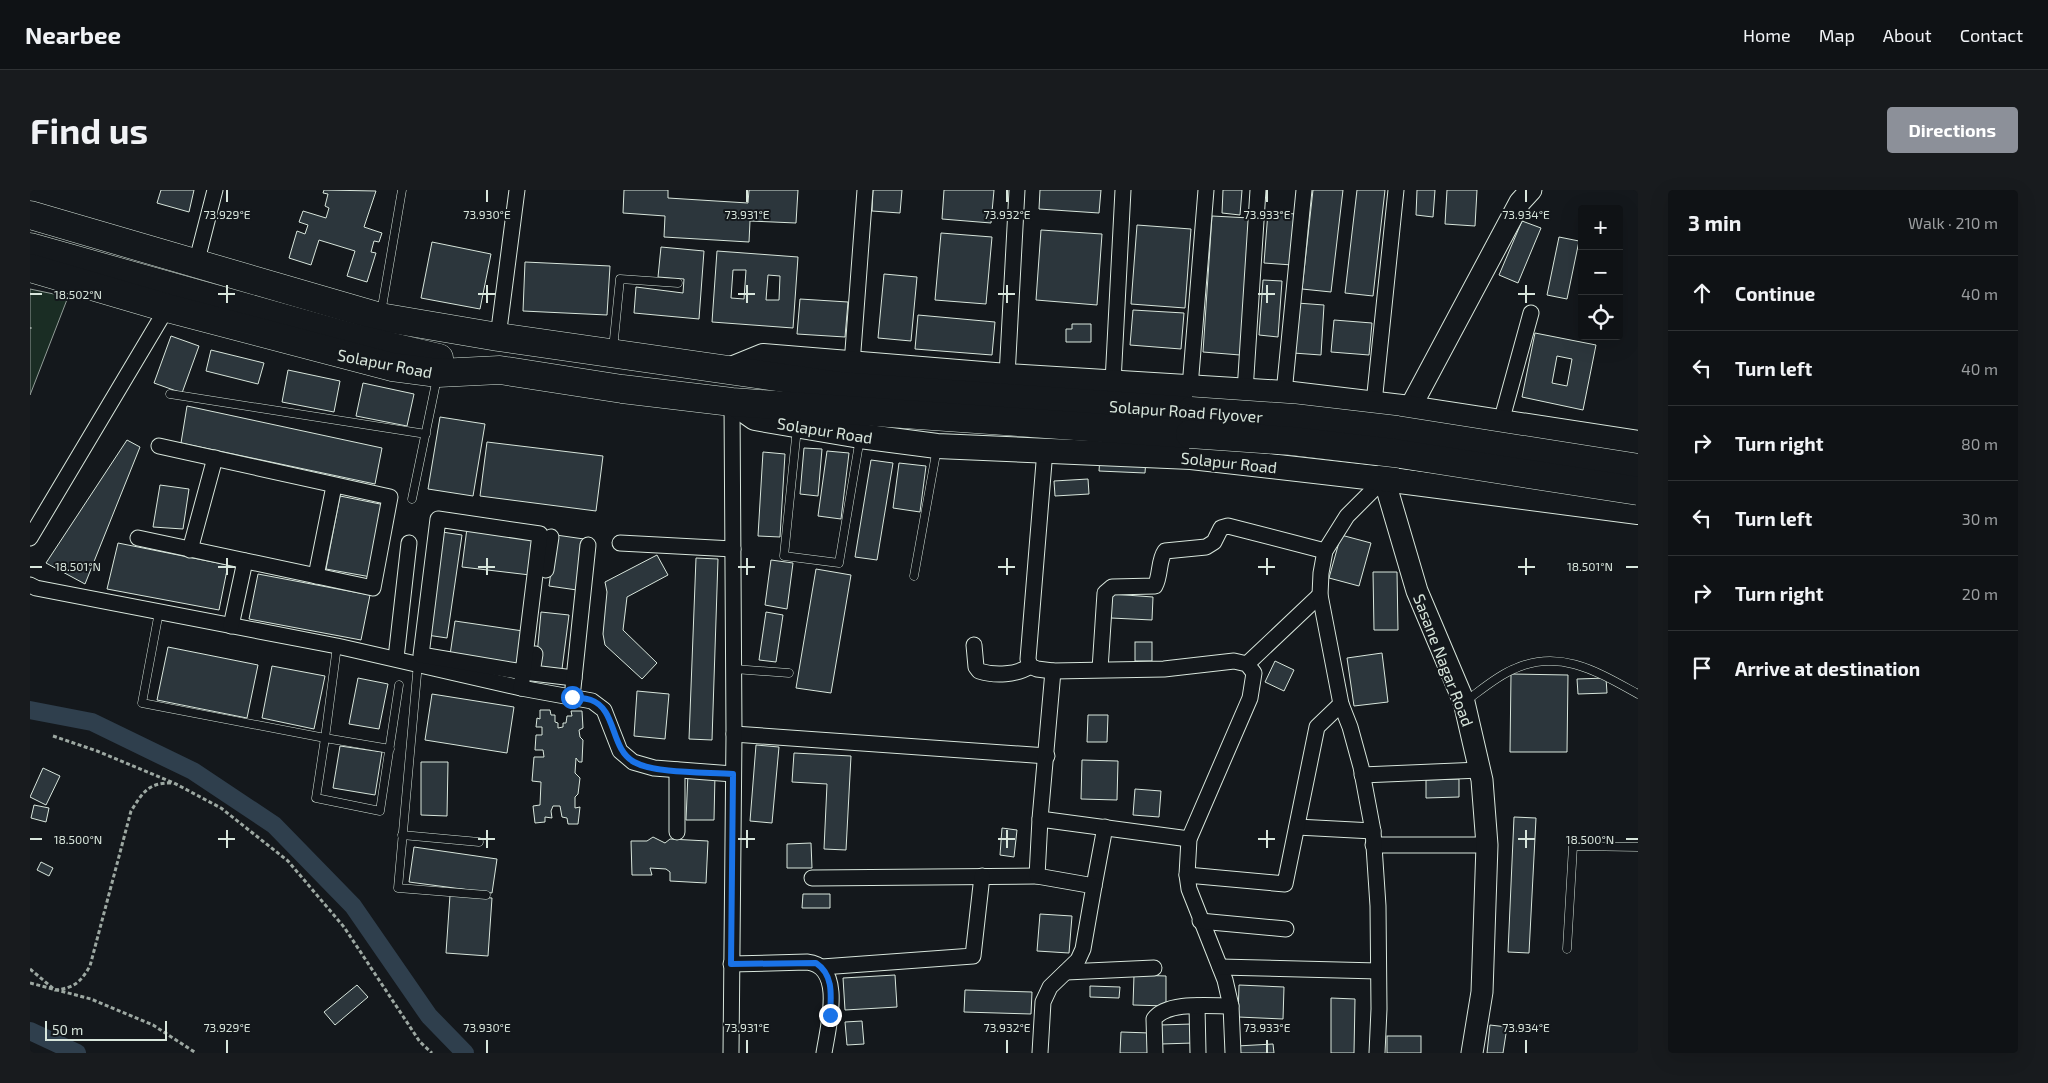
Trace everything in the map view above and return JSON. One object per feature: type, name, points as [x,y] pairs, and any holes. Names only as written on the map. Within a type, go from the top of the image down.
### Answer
[{"type":"highway","points":[[30,215],[380,317],[612,354],[732,369]]},
{"type":"highway","points":[[30,247],[358,339],[441,359],[500,370]]},
{"type":"highway","name":"Solapur Road","points":[[30,268],[167,308],[392,368],[438,374],[500,370],[622,389],[732,402]]},
{"type":"highway","name":"Solapur Road Flyover","points":[[732,369],[839,386],[1294,418],[1397,430],[1638,468]]},
{"type":"highway","name":"Solapur Road Flyover","points":[[732,402],[1191,411],[1292,441],[1394,453],[1638,491]]},
{"type":"main road","points":[[732,369],[763,356],[1007,376],[1113,382],[1191,411],[1245,391],[1284,393],[1410,408],[1638,443]]},
{"type":"main road","name":"Solapur Road","points":[[732,402],[755,418],[860,436],[937,446],[1191,457],[1384,479],[1638,512]]},
{"type":"street","points":[[196,264],[215,190]]},
{"type":"street","points":[[498,337],[517,190]]},
{"type":"street","points":[[852,364],[865,190]]},
{"type":"street","points":[[1007,376],[1017,190]]},
{"type":"street","points":[[1113,382],[1123,190]]},
{"type":"street","points":[[1191,411],[1206,190]]},
{"type":"street","points":[[1245,391],[1258,190]]},
{"type":"street","points":[[1284,393],[1304,190]]},
{"type":"street","points":[[1374,403],[1396,190]]},
{"type":"street","points":[[1377,1053],[1378,906],[1373,838],[1362,775],[1350,727],[1341,704],[1320,595],[1321,573],[1325,551],[1344,522],[1384,479],[1410,408],[1520,202],[1531,190]]},
{"type":"street","points":[[30,538],[167,308]]},
{"type":"street","points":[[1501,422],[1531,313]]},
{"type":"street","points":[[731,1053],[734,734],[732,402]]},
{"type":"street","points":[[138,538],[373,588],[390,497],[159,446]]},
{"type":"street","points":[[1030,666],[1028,659],[1045,450]]},
{"type":"street","points":[[190,550],[215,458]]},
{"type":"street","name":"Sasane Nagar Road","points":[[1384,479],[1417,592],[1464,702],[1480,770],[1487,845],[1482,992],[1472,1053]]},
{"type":"street","points":[[316,576],[334,486]]},
{"type":"street","points":[[521,688],[523,672],[540,534],[438,519],[421,655],[523,672]]},
{"type":"street","points":[[1100,669],[1105,593],[1112,587],[1155,586],[1158,580],[1162,556],[1165,551],[1206,547],[1214,542],[1221,528],[1228,526],[1325,551]]},
{"type":"street","points":[[551,537],[532,673],[574,678]]},
{"type":"street","points":[[396,658],[409,543]]},
{"type":"street","points":[[620,543],[733,549]]},
{"type":"street","points":[[572,697],[588,545]]},
{"type":"street","points":[[231,626],[245,561]]},
{"type":"street","points":[[30,585],[36,588],[396,658],[521,688],[592,701],[604,710],[620,751],[634,762],[654,768],[733,774]]},
{"type":"street","points":[[1247,664],[1320,595]]},
{"type":"street","points":[[974,645],[976,667],[980,671],[1013,673],[1021,672],[1030,666]]},
{"type":"street","points":[[1030,666],[1053,671],[1164,669],[1234,661],[1247,664],[1254,674],[1250,698],[1188,839],[1188,889],[1220,967],[1231,1006],[1234,1053]]},
{"type":"street","points":[[1037,876],[1053,671]]},
{"type":"street","points":[[1187,875],[1286,884],[1317,727],[1341,704]]},
{"type":"street","points":[[734,734],[1047,756]]},
{"type":"street","points":[[677,770],[677,832]]},
{"type":"street","points":[[1362,775],[1480,770]]},
{"type":"street","points":[[1040,819],[1188,839]]},
{"type":"street","points":[[1040,1053],[1044,1002],[1050,987],[1078,960],[1083,950],[1105,827]]},
{"type":"street","points":[[1297,827],[1373,838],[1487,845]]},
{"type":"street","points":[[822,968],[973,956],[982,876]]},
{"type":"street","points":[[812,878],[1037,876],[1094,886]]},
{"type":"street","points":[[1200,921],[1286,928]]},
{"type":"street","points":[[731,964],[807,962],[816,963],[822,968],[828,975],[831,1002],[824,1053]]},
{"type":"street","points":[[1220,967],[1378,971]]},
{"type":"street","points":[[1066,972],[1154,968]]},
{"type":"street","points":[[1155,1053],[1154,1019],[1158,1014],[1165,1010],[1197,1006],[1231,1006]]},
{"type":"street","points":[[1197,1006],[1198,1053]]},
{"type":"lane","points":[[380,317],[402,190]]},
{"type":"lane","points":[[612,354],[620,279],[678,283]]},
{"type":"lane","points":[[412,499],[438,374]]},
{"type":"lane","points":[[170,394],[426,434]]},
{"type":"lane","points":[[797,426],[784,556],[839,563],[860,436]]},
{"type":"lane","points":[[914,576],[937,446]]},
{"type":"lane","points":[[159,612],[142,704],[390,749]]},
{"type":"lane","points":[[337,646],[316,798],[380,811],[399,685]]},
{"type":"lane","points":[[1464,702],[1514,668],[1540,660],[1567,661],[1607,677],[1638,694]]},
{"type":"lane","points":[[418,663],[398,888],[486,895]]},
{"type":"lane","points":[[734,669],[789,673]]},
{"type":"lane","points":[[402,835],[479,842]]},
{"type":"lane","points":[[1567,950],[1573,846],[1638,847]]},
{"type":"path","points":[[53,736],[97,751],[174,783],[221,808],[288,862],[344,927],[420,1042],[432,1053]]},
{"type":"path","points":[[30,969],[54,990],[69,988],[82,980],[90,966],[131,811],[144,792],[157,783],[174,783]]},
{"type":"path","points":[[30,983],[91,998],[153,1025],[196,1053]]},
{"type":"green space","points":[[30,289],[68,297],[30,395]]},
{"type":"building","points":[[161,190],[194,190],[189,212],[157,203]]},
{"type":"building","points":[[324,190],[376,191],[364,227],[382,233],[379,242],[374,241],[371,252],[376,253],[367,282],[347,276],[355,251],[319,240],[311,265],[289,258],[297,231],[305,234],[308,225],[299,222],[303,211],[326,218],[329,208],[325,206],[328,194],[323,193]]},
{"type":"building","points":[[624,190],[668,190],[668,198],[748,203],[749,190],[798,190],[796,223],[750,221],[749,242],[664,237],[665,216],[623,213]]},
{"type":"building","points":[[873,190],[902,190],[900,213],[872,211]]},
{"type":"building","points":[[944,190],[994,190],[991,223],[942,219]]},
{"type":"building","points":[[1040,190],[1101,190],[1099,213],[1039,209]]},
{"type":"building","points":[[1223,190],[1242,190],[1240,215],[1222,213]]},
{"type":"building","points":[[1313,190],[1343,190],[1331,292],[1302,289]]},
{"type":"building","points":[[1357,190],[1385,190],[1373,296],[1345,293]]},
{"type":"building","points":[[1417,190],[1435,190],[1433,217],[1416,215]]},
{"type":"building","points":[[1447,190],[1477,190],[1475,226],[1445,224]]},
{"type":"building","points":[[1268,212],[1296,214],[1292,265],[1264,263]]},
{"type":"building","points":[[1212,216],[1250,218],[1240,355],[1203,352]]},
{"type":"building","points":[[1522,221],[1541,228],[1518,283],[1499,275]]},
{"type":"building","points":[[1137,225],[1191,229],[1185,308],[1131,304]]},
{"type":"building","points":[[1041,230],[1102,234],[1097,305],[1036,300]]},
{"type":"building","points":[[941,233],[992,237],[986,304],[935,300]]},
{"type":"building","points":[[1559,237],[1578,241],[1567,299],[1547,295]]},
{"type":"building","points":[[432,242],[491,254],[480,309],[421,298]]},
{"type":"building","points":[[661,247],[704,251],[699,319],[634,313],[636,287],[683,293],[684,279],[658,277]]},
{"type":"building","points":[[717,251],[798,257],[793,328],[712,322]],"holes":[[[733,270],[746,270],[744,299],[731,298]],[[768,275],[780,276],[779,300],[766,300]]]},
{"type":"building","points":[[525,262],[610,266],[607,315],[523,311]]},
{"type":"building","points":[[884,274],[917,277],[911,341],[878,338]]},
{"type":"building","points":[[1263,280],[1282,281],[1278,337],[1259,335]]},
{"type":"building","points":[[800,299],[848,302],[845,337],[797,334]]},
{"type":"building","points":[[1297,303],[1324,305],[1321,355],[1293,353]]},
{"type":"building","points":[[1133,310],[1184,313],[1181,349],[1130,345]]},
{"type":"building","points":[[918,315],[995,322],[992,355],[915,349]]},
{"type":"building","points":[[1334,320],[1372,323],[1369,355],[1331,352]]},
{"type":"building","points":[[1072,324],[1091,324],[1091,342],[1066,342],[1066,329],[1072,329]]},
{"type":"building","points":[[1535,333],[1596,345],[1583,410],[1522,397]],"holes":[[[1557,356],[1572,359],[1567,386],[1552,383]]]},
{"type":"building","points":[[171,336],[199,346],[182,393],[154,383]]},
{"type":"building","points":[[211,350],[264,363],[258,384],[206,371]]},
{"type":"building","points":[[288,370],[340,381],[334,412],[282,402]]},
{"type":"building","points":[[363,383],[414,394],[407,426],[356,416]]},
{"type":"building","points":[[187,406],[382,448],[375,484],[181,443]]},
{"type":"building","points":[[440,417],[485,424],[473,496],[428,489]]},
{"type":"building","points":[[127,440],[140,447],[85,584],[46,563]]},
{"type":"building","points":[[487,442],[603,456],[596,511],[480,496]]},
{"type":"building","points":[[804,448],[822,449],[818,496],[800,494]]},
{"type":"building","points":[[827,451],[849,453],[841,519],[818,516]]},
{"type":"building","points":[[763,452],[785,454],[780,537],[758,536]]},
{"type":"building","points":[[1100,457],[1146,459],[1145,473],[1099,471]]},
{"type":"building","points":[[871,460],[893,463],[877,560],[855,557]]},
{"type":"building","points":[[899,463],[926,466],[920,512],[893,508]]},
{"type":"building","points":[[1088,479],[1089,494],[1055,496],[1054,481]]},
{"type":"building","points":[[160,485],[189,489],[183,529],[153,527]]},
{"type":"building","points":[[340,496],[385,505],[371,577],[326,569]]},
{"type":"building","points":[[467,528],[535,536],[530,575],[462,567]]},
{"type":"building","points":[[442,532],[462,535],[447,638],[427,635]]},
{"type":"building","points":[[556,535],[584,539],[577,590],[549,586]]},
{"type":"building","points":[[1341,535],[1371,543],[1359,586],[1329,578]]},
{"type":"building","points":[[118,543],[228,565],[219,610],[107,589]]},
{"type":"building","points":[[657,555],[668,575],[627,597],[623,630],[657,663],[642,679],[605,645],[603,634],[607,592],[605,582]]},
{"type":"building","points":[[696,558],[718,559],[712,740],[689,739]]},
{"type":"building","points":[[771,560],[793,563],[787,609],[765,605]]},
{"type":"building","points":[[816,569],[851,575],[831,693],[796,688]]},
{"type":"building","points":[[1373,572],[1397,572],[1398,630],[1374,630]]},
{"type":"building","points":[[258,574],[370,595],[361,640],[249,619]]},
{"type":"building","points":[[1112,594],[1153,597],[1152,620],[1111,618]]},
{"type":"building","points":[[541,612],[569,615],[562,669],[536,666]]},
{"type":"building","points":[[766,612],[783,615],[776,662],[759,660]]},
{"type":"building","points":[[455,621],[523,631],[518,665],[450,655]]},
{"type":"building","points":[[1135,642],[1152,642],[1152,661],[1135,661]]},
{"type":"building","points":[[168,647],[258,665],[247,718],[157,700]]},
{"type":"building","points":[[1382,653],[1388,702],[1354,706],[1347,658]]},
{"type":"building","points":[[1275,661],[1294,670],[1284,691],[1265,682]]},
{"type":"building","points":[[272,666],[325,676],[314,729],[262,718]]},
{"type":"building","points":[[1511,674],[1568,675],[1567,752],[1510,752]]},
{"type":"building","points":[[358,678],[388,684],[379,729],[349,724]]},
{"type":"building","points":[[1606,678],[1607,693],[1578,694],[1577,679]]},
{"type":"building","points":[[637,691],[669,694],[665,739],[634,736]]},
{"type":"building","points":[[432,694],[514,707],[507,753],[425,740]]},
{"type":"building","points":[[540,710],[550,710],[551,715],[555,715],[555,722],[558,723],[558,728],[563,727],[563,723],[566,723],[567,716],[572,716],[571,711],[582,711],[583,728],[579,730],[580,737],[583,740],[582,762],[579,762],[576,758],[575,773],[580,778],[578,794],[575,797],[575,808],[580,807],[578,824],[568,824],[567,818],[562,817],[560,806],[553,806],[551,811],[552,818],[545,817],[545,822],[535,823],[533,806],[540,805],[541,782],[532,781],[534,757],[544,757],[543,750],[535,750],[536,735],[542,735],[542,727],[536,727],[537,718],[540,719]]},
{"type":"building","points":[[1088,715],[1108,715],[1107,742],[1087,742]]},
{"type":"building","points":[[756,745],[779,747],[772,823],[750,821]]},
{"type":"building","points":[[340,746],[382,752],[375,795],[333,788]]},
{"type":"building","points":[[794,753],[851,756],[846,850],[824,849],[827,784],[792,782]]},
{"type":"building","points":[[1082,760],[1118,761],[1117,800],[1081,799]]},
{"type":"building","points":[[421,762],[448,762],[447,816],[421,815]]},
{"type":"building","points":[[43,768],[60,776],[46,805],[30,797]]},
{"type":"building","points":[[688,773],[715,774],[714,820],[686,820]]},
{"type":"building","points":[[1459,779],[1459,797],[1426,798],[1426,780]]},
{"type":"building","points":[[1135,789],[1161,791],[1159,817],[1133,815]]},
{"type":"building","points":[[34,805],[49,808],[46,822],[31,818]]},
{"type":"building","points":[[1514,817],[1536,818],[1529,953],[1508,952]]},
{"type":"building","points":[[1002,828],[1017,830],[1014,857],[1000,855]]},
{"type":"building","points":[[653,837],[665,843],[670,839],[708,841],[706,883],[670,881],[670,872],[666,869],[650,868],[652,875],[632,875],[631,841],[647,841]]},
{"type":"building","points":[[811,843],[812,868],[787,868],[787,844]]},
{"type":"building","points":[[414,847],[497,859],[492,893],[409,882]]},
{"type":"building","points":[[41,862],[53,868],[49,876],[37,870]]},
{"type":"building","points":[[803,894],[830,894],[830,908],[802,908]]},
{"type":"building","points":[[450,895],[492,898],[488,956],[446,953]]},
{"type":"building","points":[[1040,914],[1072,916],[1069,953],[1037,951]]},
{"type":"building","points":[[895,975],[897,1007],[845,1010],[843,978]]},
{"type":"building","points":[[1134,975],[1166,976],[1166,1006],[1133,1005]]},
{"type":"building","points":[[357,985],[368,997],[335,1025],[324,1012]]},
{"type":"building","points":[[1239,985],[1284,987],[1283,1019],[1238,1017]]},
{"type":"building","points":[[1090,986],[1120,987],[1119,998],[1090,997]]},
{"type":"building","points":[[965,990],[1032,992],[1031,1014],[964,1012]]},
{"type":"building","points":[[1331,998],[1355,999],[1354,1053],[1331,1053]]},
{"type":"building","points":[[862,1021],[864,1044],[847,1045],[845,1022]]},
{"type":"building","points":[[1192,1024],[1193,1043],[1161,1044],[1160,1025]]},
{"type":"building","points":[[1490,1025],[1507,1027],[1503,1053],[1487,1053]]},
{"type":"building","points":[[1121,1032],[1150,1033],[1149,1053],[1120,1053]]},
{"type":"building","points":[[1387,1036],[1421,1036],[1421,1053],[1387,1053]]},
{"type":"building","points":[[1273,1044],[1274,1053],[1238,1053],[1237,1046]]},
{"type":"waterway","points":[[30,710],[92,722],[193,771],[274,825],[353,906],[429,1016],[465,1053]]},
{"type":"waterway","points":[[30,1031],[77,1053]]},
{"type":"route","points":[[572,697],[592,701],[604,710],[620,751],[634,762],[654,768],[733,774],[731,964],[816,963],[828,975],[831,1002],[830,1015]]}]
